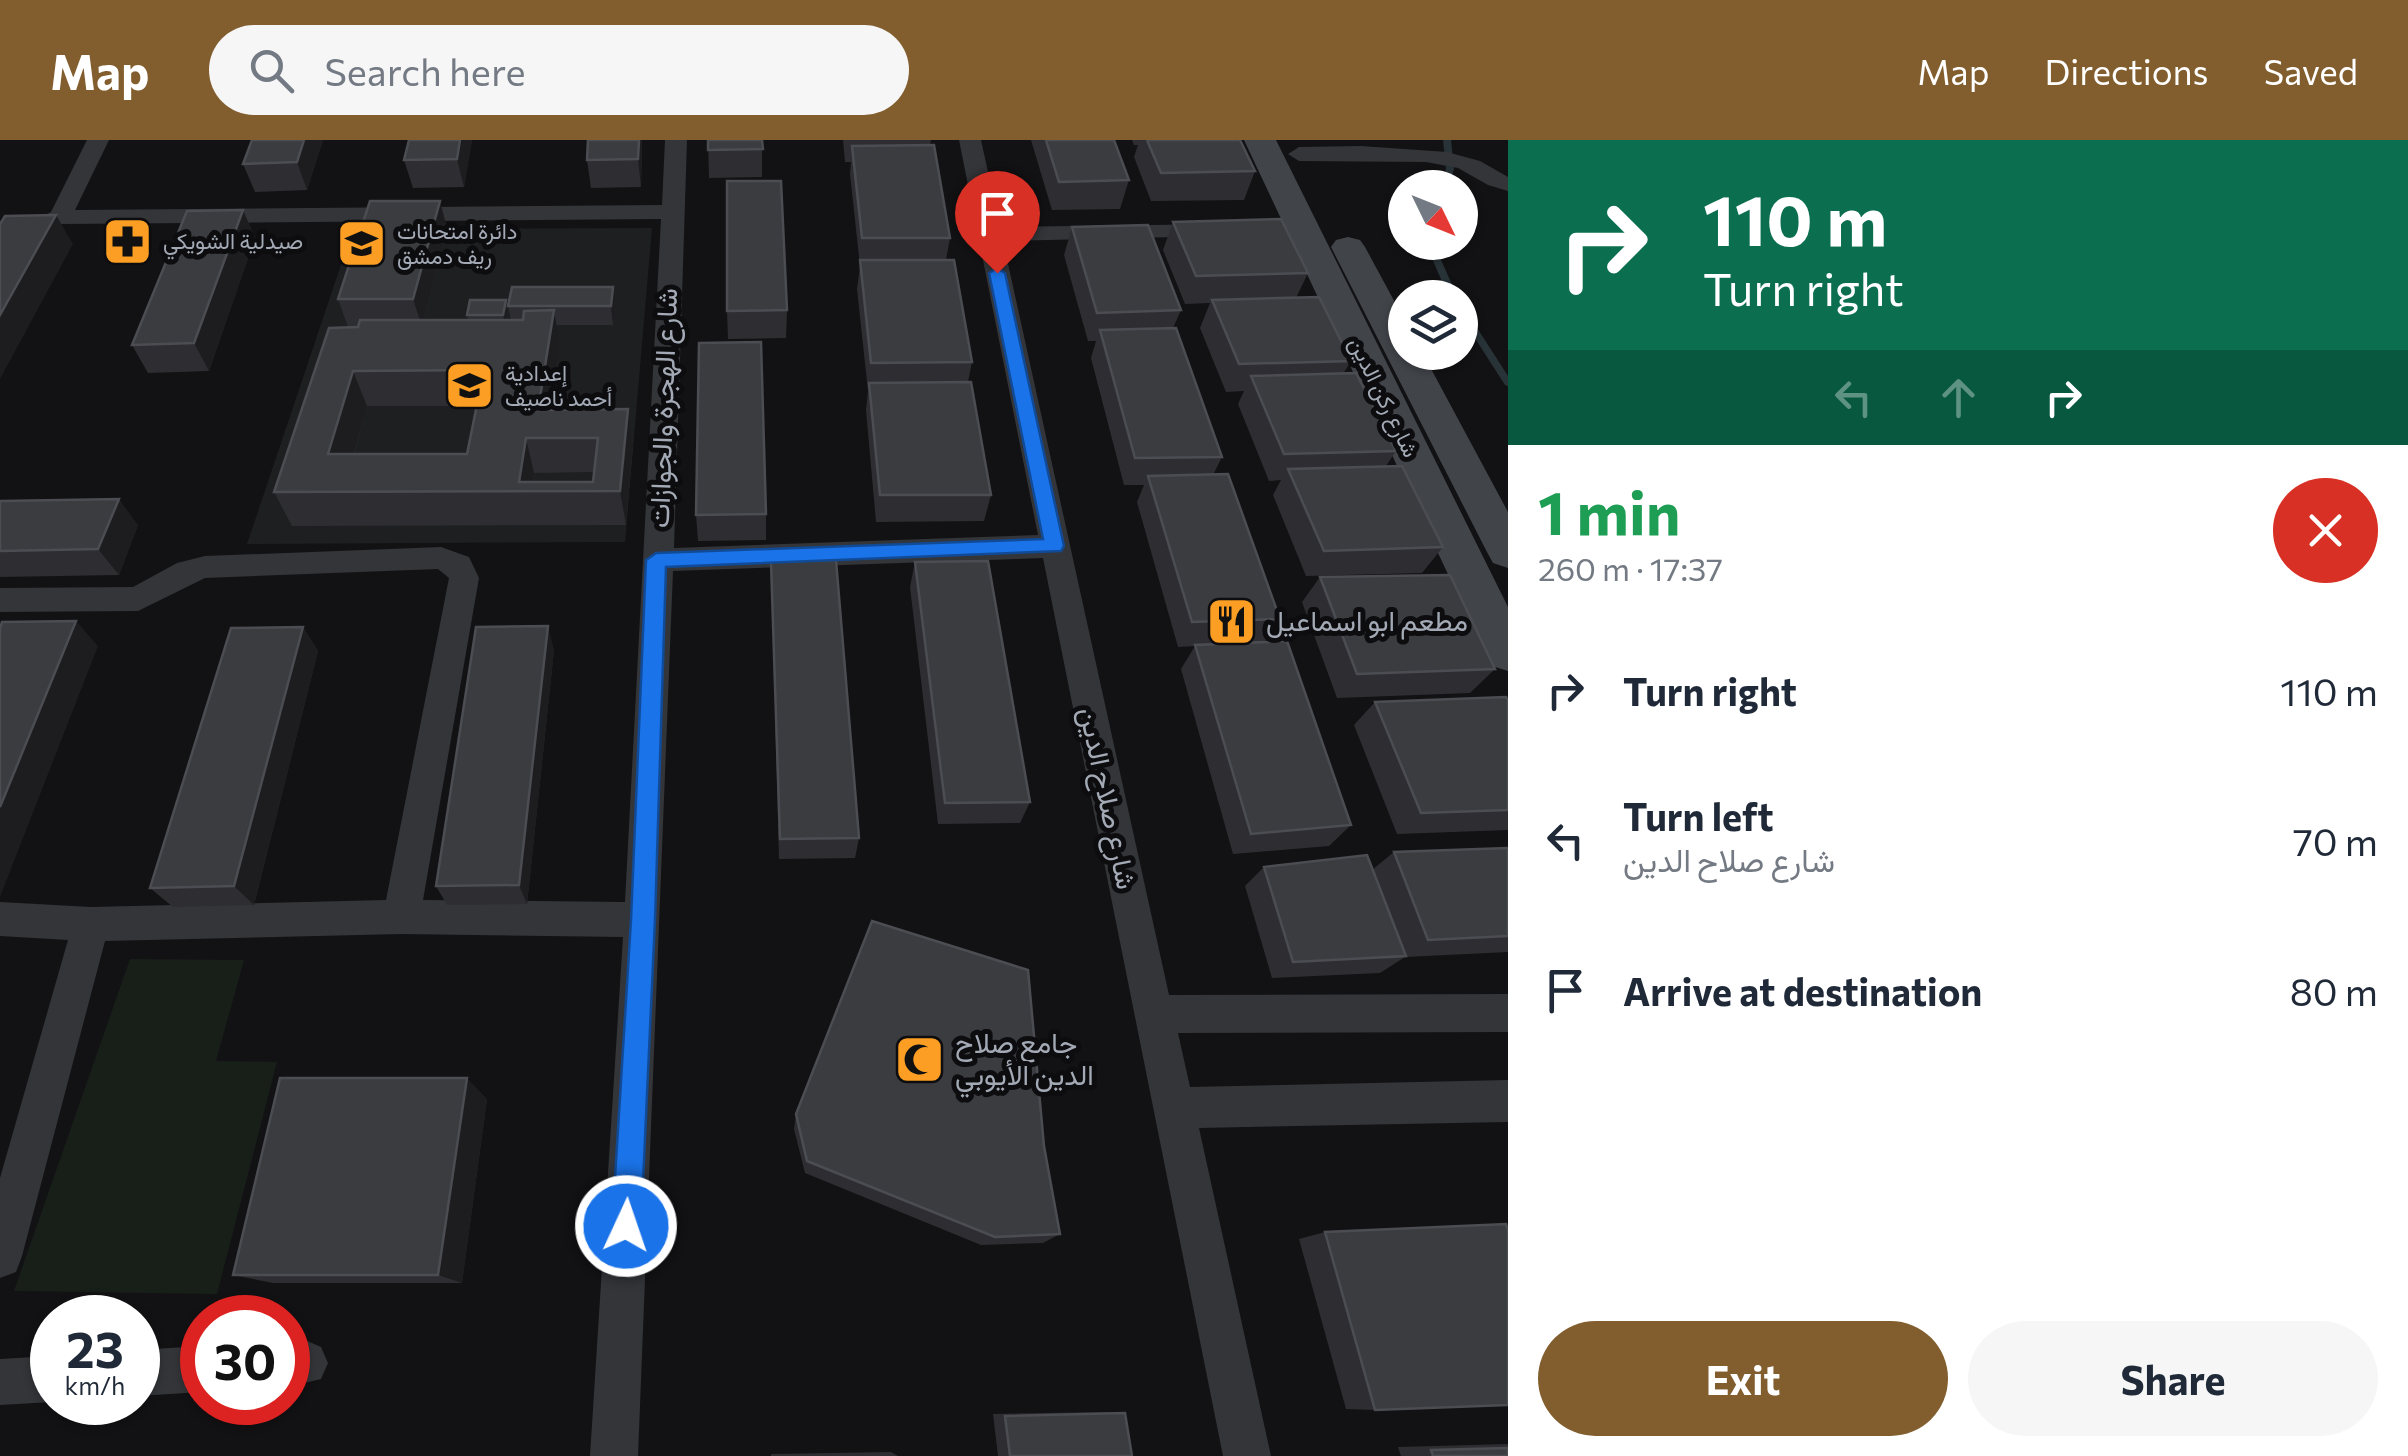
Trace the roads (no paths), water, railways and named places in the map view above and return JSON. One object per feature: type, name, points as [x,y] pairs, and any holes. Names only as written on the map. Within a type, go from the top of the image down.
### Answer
[{"type":"main road","name":"شارع ركن الدين","points":[[1260,140],[1292,228],[1508,653]]},
{"type":"main road","name":"شارع ركن الدين","points":[[1296,147],[1508,552]]},
{"type":"street","points":[[60,217],[98,140]]},
{"type":"street","name":"شارع الهجرة والجوازات","points":[[614,1456],[643,920],[676,140]]},
{"type":"street","name":"شارع صلاح الدين","points":[[970,140],[1247,1456]]},
{"type":"street","points":[[1463,140],[1467,170]]},
{"type":"street","points":[[1296,147],[1469,164],[1494,182],[1508,184]]},
{"type":"street","points":[[0,277],[27,231],[40,221],[60,217],[671,212]]},
{"type":"street","points":[[989,234],[1244,229]]},
{"type":"street","points":[[656,560],[1054,546]]},
{"type":"street","points":[[0,600],[138,600],[188,571],[205,567],[441,558],[458,565],[464,578],[401,917]]},
{"type":"street","points":[[0,918],[91,924],[401,917],[643,920]]},
{"type":"street","points":[[0,1256],[91,924]]},
{"type":"street","points":[[1153,1014],[1508,1013]]},
{"type":"street","points":[[1173,1108],[1508,1101]]},
{"type":"street","points":[[0,1382],[30,1380]]},
{"type":"waterway","points":[[1447,140],[1450,170]]},
{"type":"waterway","points":[[1437,260],[1446,280]]},
{"type":"waterway","points":[[1478,336],[1508,383]]},
{"type":"place","name":"صيدلية الشويكي","points":[[128,241]]},
{"type":"place","name":"دائرة امتحانات ريف دمشق","points":[[362,244]]},
{"type":"place","name":"إعدادية أحمد ناصيف","points":[[470,386]]},
{"type":"place","name":"مطعم ابو اسماعيل","points":[[1231,621]]},
{"type":"place","name":"جامع صلاح الدين الأيوبي","points":[[920,1059]]}]
